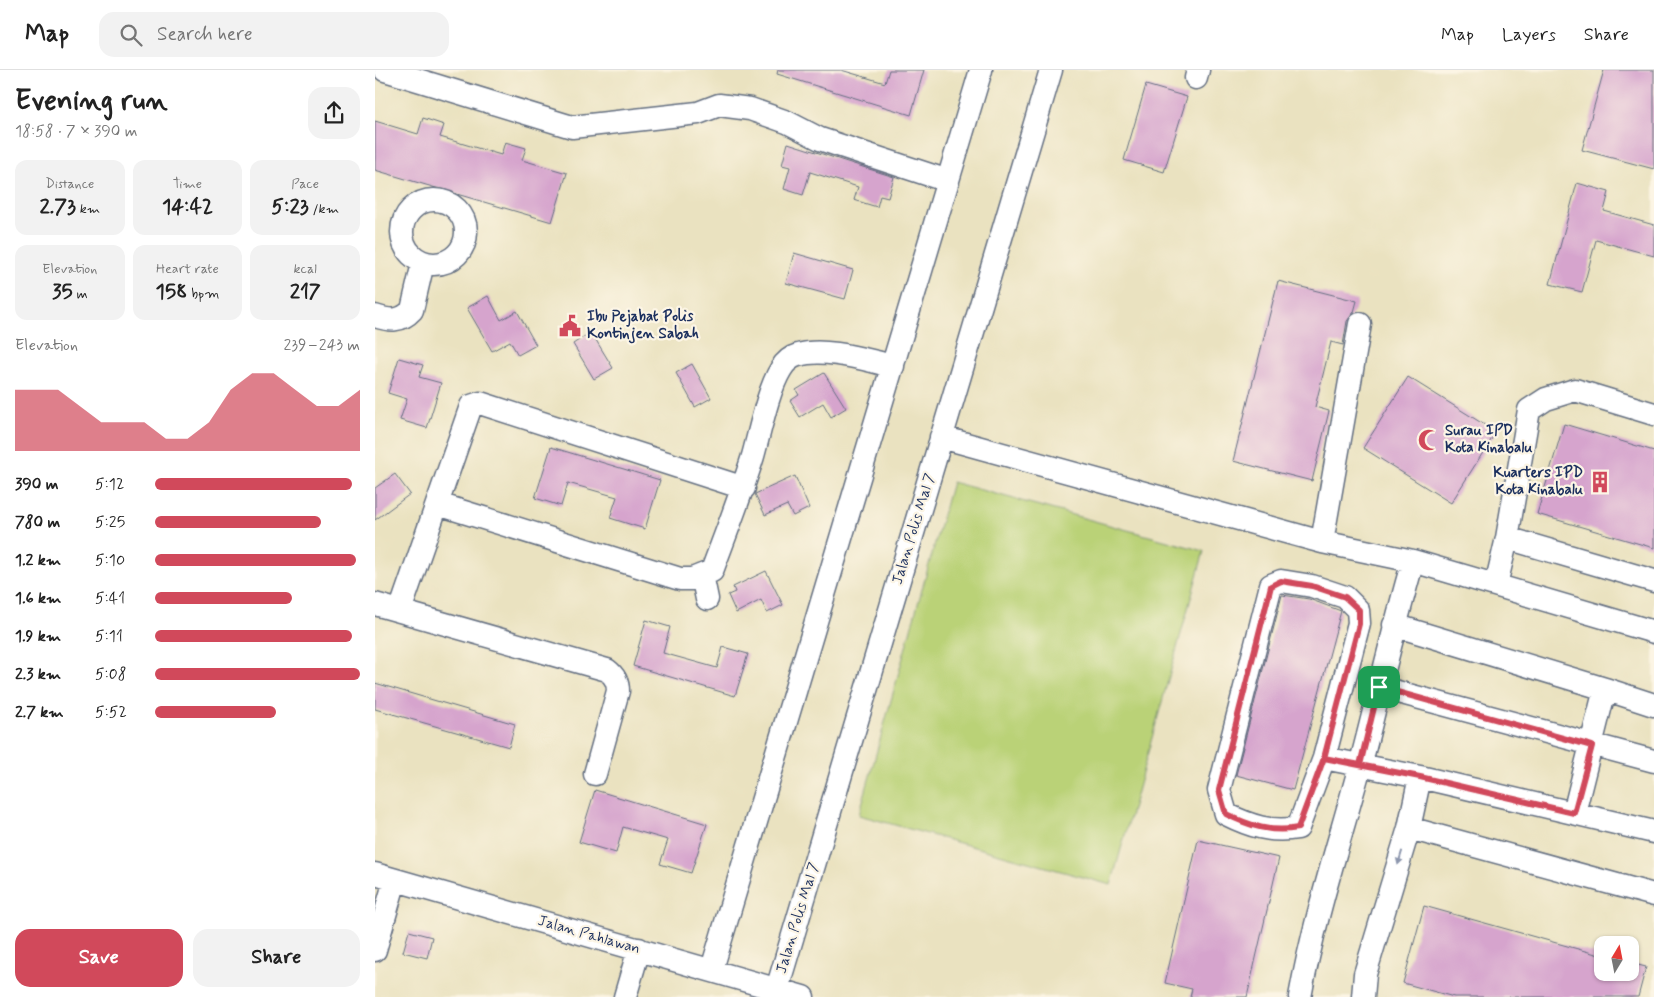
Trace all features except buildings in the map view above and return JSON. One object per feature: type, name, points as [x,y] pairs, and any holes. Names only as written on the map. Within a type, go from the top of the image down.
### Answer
[{"type":"street","points":[[385,70],[572,127],[697,113],[719,104],[751,109],[787,122],[819,139],[948,181]]},
{"type":"street","points":[[712,969],[981,70]]},
{"type":"street","name":"Jalan Polis Mal 7","points":[[777,989],[1051,70]]},
{"type":"street","points":[[375,316],[394,320],[407,315],[412,310],[423,263]]},
{"type":"street","points":[[1322,542],[1360,324]]},
{"type":"street","points":[[439,504],[680,579],[692,579],[712,571],[744,488],[774,386],[781,369],[788,360],[799,355],[818,353],[893,366]]},
{"type":"street","points":[[1497,584],[1507,538],[1529,410],[1546,399],[1575,390],[1654,414]]},
{"type":"street","points":[[400,611],[439,504],[459,434],[471,406],[479,403],[744,488]]},
{"type":"street","points":[[941,437],[1322,542],[1413,561],[1497,584],[1654,632]]},
{"type":"street","points":[[1507,538],[1654,581]]},
{"type":"street","points":[[1300,997],[1309,950],[1360,765],[1394,625],[1413,561]]},
{"type":"street","points":[[702,575],[707,599]]},
{"type":"street","points":[[1281,581],[1312,586],[1345,597],[1359,610],[1359,624],[1324,758],[1298,828],[1281,831],[1248,825],[1226,814],[1219,790],[1221,781],[1271,586],[1281,581]]},
{"type":"street","points":[[375,604],[607,670],[618,684],[618,691],[595,774]]},
{"type":"street","points":[[1394,625],[1654,704]]},
{"type":"street","points":[[1379,687],[1592,746],[1654,761]]},
{"type":"street","points":[[1574,813],[1605,689]]},
{"type":"street","points":[[1324,758],[1420,777],[1654,832]]},
{"type":"street","points":[[1363,997],[1365,974],[1409,828],[1420,777]]},
{"type":"street","points":[[1409,828],[1654,895]]},
{"type":"street","points":[[375,950],[385,877]]},
{"type":"street","name":"Jalan Pahlawan","points":[[385,877],[712,969],[803,997]]},
{"type":"street","points":[[625,997],[639,949]]},
{"type":"green space","points":[[952,482],[1204,551],[1111,885],[859,815]]},
{"type":"place","name":"Ibu Pejabat Polis Kontinjen Sabah","points":[[570,326]]},
{"type":"place","name":"Surau IPD Kota Kinabalu","points":[[1429,440]]},
{"type":"place","name":"Kuarters IPD Kota Kinabalu","points":[[1600,482]]},
{"type":"route","points":[[1379,687],[1360,765],[1324,758],[1298,828],[1281,831],[1248,825],[1226,814],[1219,790],[1271,586],[1281,581],[1312,586],[1345,597],[1359,610],[1359,624],[1324,758],[1420,777],[1574,813],[1592,746],[1379,687]]}]
